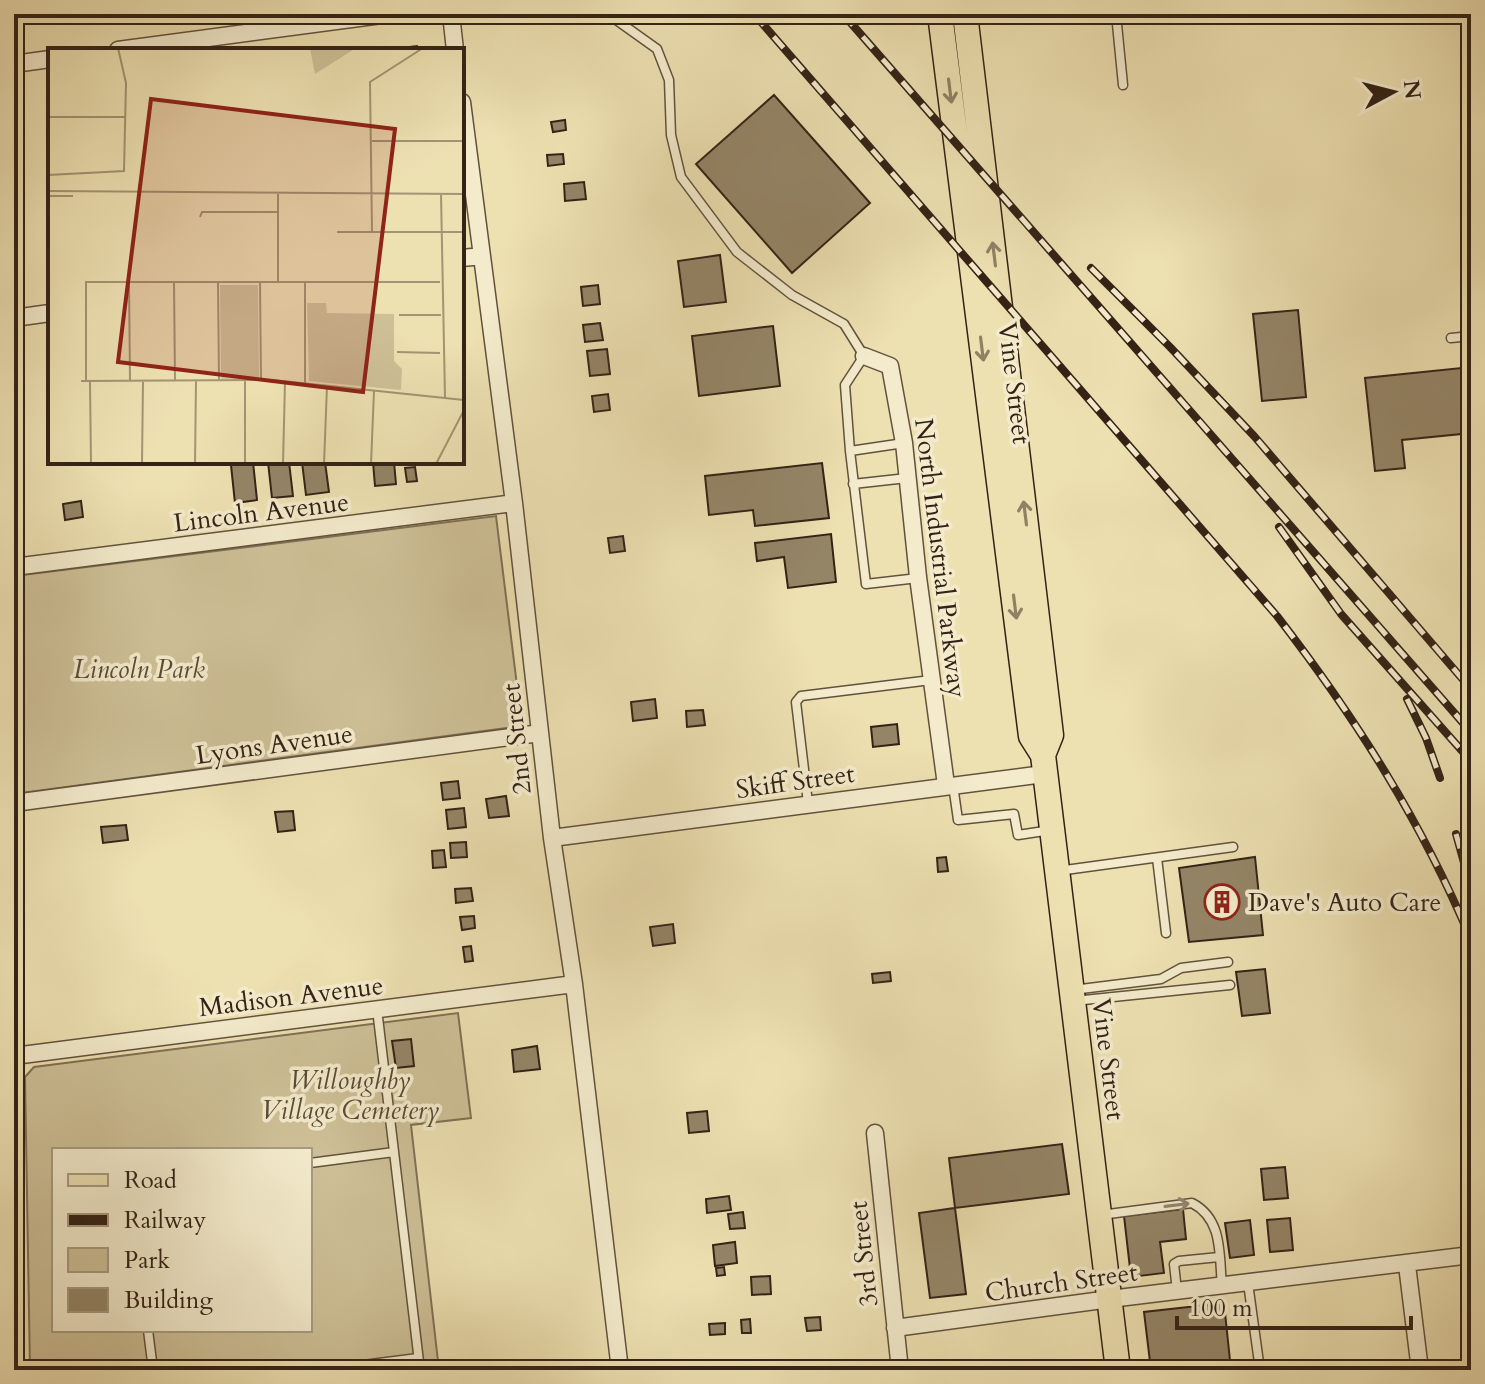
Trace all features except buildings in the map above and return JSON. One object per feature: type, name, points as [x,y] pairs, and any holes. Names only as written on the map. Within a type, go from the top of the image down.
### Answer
[{"type":"main road","name":"Vine Street","points":[[940,14],[1031,736],[1044,765],[1058,871],[1118,1370]]},
{"type":"main road","name":"Vine Street","points":[[965,14],[1051,735],[1044,765]]},
{"type":"street","points":[[133,48],[389,14]]},
{"type":"street","points":[[451,14],[455,48]]},
{"type":"street","points":[[14,64],[48,59]]},
{"type":"street","name":"2nd Street","points":[[464,117],[620,1370]]},
{"type":"street","points":[[464,258],[482,256]]},
{"type":"street","points":[[14,318],[48,313]]},
{"type":"street","name":"North Industrial Parkway","points":[[864,356],[890,366],[904,443],[918,577],[950,784]]},
{"type":"street","name":"Lincoln Avenue","points":[[14,567],[514,503]]},
{"type":"street","name":"Lyons Avenue","points":[[14,803],[540,733]]},
{"type":"street","name":"Skiff Street","points":[[552,838],[950,784],[1044,765]]},
{"type":"street","name":"Madison Avenue","points":[[14,1056],[574,984]]},
{"type":"street","name":"3rd Street","points":[[875,1133],[900,1370]]},
{"type":"street","name":"Church Street","points":[[895,1328],[1471,1255]]},
{"type":"street","points":[[1407,1265],[1420,1370]]},
{"type":"lane","points":[[608,14],[657,49],[669,80],[671,135],[681,177],[737,252],[792,295],[844,324],[864,356],[845,385],[853,484],[866,584],[918,577]]},
{"type":"lane","points":[[1116,14],[1123,85]]},
{"type":"lane","points":[[1451,338],[1471,336]]},
{"type":"lane","points":[[850,451],[904,443]]},
{"type":"lane","points":[[853,484],[907,478]]},
{"type":"lane","points":[[808,803],[796,702],[801,696],[932,679]]},
{"type":"lane","points":[[950,784],[958,820],[1014,814],[1018,835],[1052,830]]},
{"type":"lane","points":[[1058,871],[1233,847]]},
{"type":"lane","points":[[1157,858],[1166,933]]},
{"type":"lane","points":[[1073,996],[1161,979],[1181,968],[1228,962]]},
{"type":"lane","points":[[1073,996],[1230,985]]},
{"type":"lane","points":[[377,1009],[420,1370]]},
{"type":"lane","points":[[312,1163],[394,1152]]},
{"type":"lane","points":[[1100,1215],[1192,1203],[1205,1210],[1213,1221],[1222,1286]]},
{"type":"lane","points":[[1177,1291],[1174,1264],[1219,1257]]},
{"type":"lane","points":[[1248,1283],[1260,1370]]},
{"type":"lane","points":[[148,1332],[153,1370]]},
{"type":"lane","points":[[324,1370],[418,1358]]},
{"type":"green space","name":"Lincoln Park","points":[[496,516],[522,726],[14,794],[14,576]]},
{"type":"green space","name":"Willoughby Village Cemetery","points":[[458,1013],[471,1118],[411,1125],[439,1370],[30,1370],[25,1077],[34,1067]]},
{"type":"railway","points":[[754,14],[1277,616],[1360,732],[1409,812],[1471,940]]},
{"type":"railway","points":[[843,14],[1471,732]]},
{"type":"railway","points":[[1091,268],[1254,436],[1471,689]]},
{"type":"railway","points":[[1279,527],[1341,614],[1471,761]]},
{"type":"railway","points":[[1407,699],[1426,738],[1440,778]]},
{"type":"railway","points":[[1456,834],[1471,888]]},
{"type":"place","name":"Dave's Auto Care","points":[[1222,902]]}]
